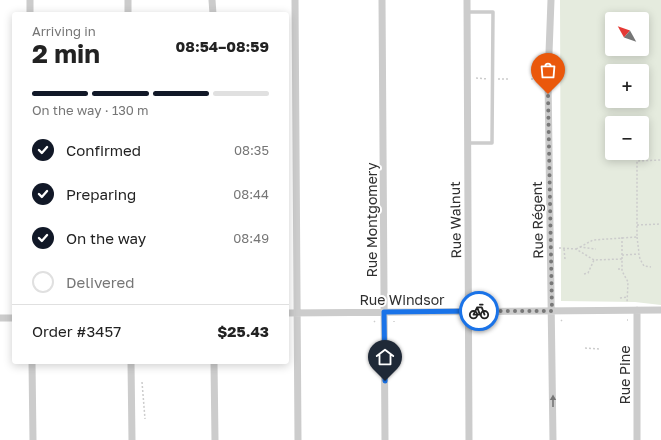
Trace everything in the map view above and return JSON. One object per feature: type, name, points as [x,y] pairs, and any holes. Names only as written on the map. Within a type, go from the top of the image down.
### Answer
[{"type":"street","points":[[30,0],[30,12]]},
{"type":"street","points":[[128,0],[128,12]]},
{"type":"street","points":[[212,0],[213,12]]},
{"type":"street","points":[[295,0],[298,440]]},
{"type":"street","name":"Rue Montgomery","points":[[382,0],[385,440]]},
{"type":"street","name":"Rue Walnut","points":[[467,0],[467,143],[470,311],[469,440]]},
{"type":"street","name":"Rue Régent","points":[[550,0],[548,79],[553,440]]},
{"type":"street","name":"Rue Pine","points":[[637,310],[637,440]]},
{"type":"street","name":"Rue Windsor","points":[[289,313],[661,310]]},
{"type":"street","points":[[0,318],[12,318]]},
{"type":"street","points":[[32,364],[33,440]]},
{"type":"street","points":[[131,364],[132,440]]},
{"type":"street","points":[[214,364],[215,440]]},
{"type":"lane","points":[[466,12],[493,12],[492,143],[467,143]]},
{"type":"path","points":[[531,79],[544,79]]},
{"type":"path","points":[[650,267],[644,266],[639,254],[637,237],[637,161],[661,160]]},
{"type":"path","points":[[637,225],[661,224]]},
{"type":"path","points":[[622,235],[622,269],[628,282],[627,305]]},
{"type":"path","points":[[551,247],[576,249],[593,240],[637,237]]},
{"type":"path","points":[[580,247],[596,249]]},
{"type":"path","points":[[564,249],[565,259]]},
{"type":"path","points":[[576,249],[594,260],[622,259]]},
{"type":"path","points":[[622,255],[639,254]]},
{"type":"path","points":[[584,274],[588,274],[594,260]]},
{"type":"path","points":[[620,298],[628,297]]},
{"type":"path","points":[[490,298],[490,304]]},
{"type":"path","points":[[586,348],[599,349]]},
{"type":"path","points":[[142,382],[145,419]]},
{"type":"shaded area","points":[[560,0],[661,0],[661,305],[635,302],[561,301]]},
{"type":"way so far","points":[[479,311],[552,311],[548,94]]},
{"type":"route","points":[[385,381],[384,312],[479,311]]}]
